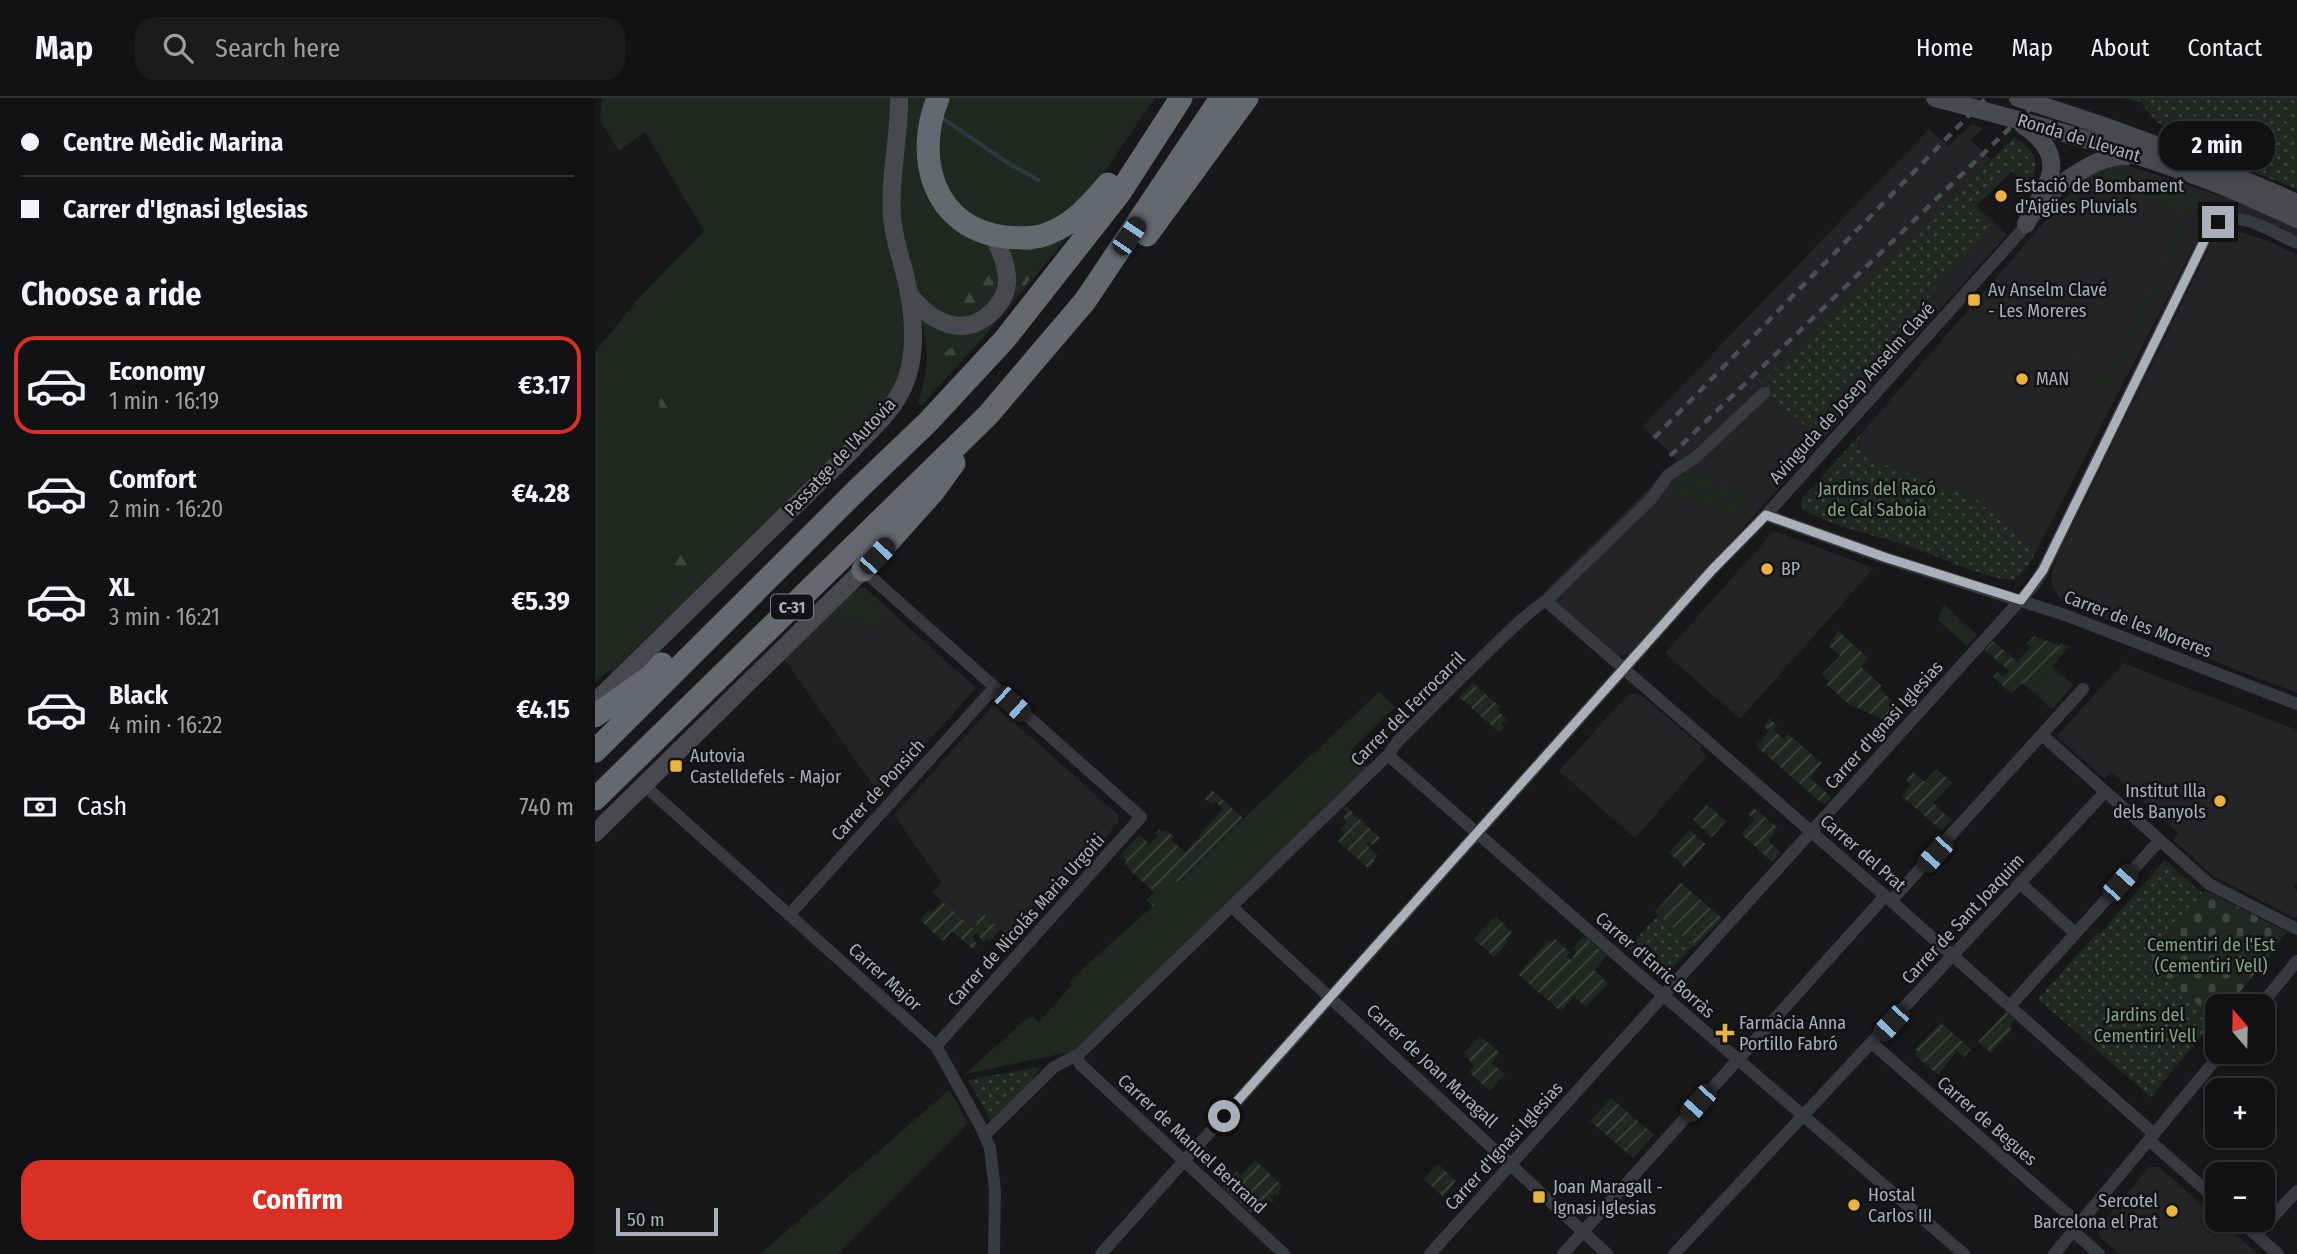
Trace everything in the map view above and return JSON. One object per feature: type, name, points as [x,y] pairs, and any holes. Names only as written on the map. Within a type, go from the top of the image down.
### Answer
[{"type":"highway","points":[[938,98],[928,128],[927,149],[937,190],[946,206],[965,224],[993,235],[1016,238],[1047,234],[1083,213],[1129,158],[1165,123]]},
{"type":"highway","name":"C-31","points":[[595,751],[928,422],[1005,339],[1119,194],[1181,98]]},
{"type":"highway","name":"C-31","points":[[595,799],[988,415],[1085,301],[1221,98]]},
{"type":"highway","points":[[1085,301],[1135,251],[1247,98]]},
{"type":"highway","points":[[863,570],[933,492],[988,415]]},
{"type":"highway","points":[[595,716],[651,676],[779,548],[819,528]]},
{"type":"street","name":"Passatge de l'Autovia","points":[[595,702],[852,450],[897,399],[905,383],[913,351],[909,294],[892,217],[891,191],[900,117],[899,98]]},
{"type":"street","name":"Ronda de Llevant","points":[[1935,98],[2138,156],[2224,186],[2297,219]]},
{"type":"street","name":"Ronda de Llevant","points":[[2018,98],[2070,114],[2228,172],[2297,203]]},
{"type":"street","points":[[2069,179],[2080,159],[2081,139],[2070,114]]},
{"type":"street","points":[[2011,118],[2043,140],[2052,161],[2047,183],[2026,224]]},
{"type":"street","points":[[2069,179],[2104,158],[2138,156]]},
{"type":"street","name":"Avinguda de Josep Anselm Clavé","points":[[1101,1254],[1623,668],[1766,515],[2069,179]]},
{"type":"street","name":"Carrer d'Ignasi Iglesias","points":[[1430,1254],[2021,600],[2043,570],[2211,227],[2223,219],[2237,218],[2297,243]]},
{"type":"street","points":[[909,294],[922,311],[938,321],[958,327],[987,317],[1005,294],[1007,277],[993,235]]},
{"type":"street","name":"Carrer del Ferrocarril","points":[[984,1132],[1053,1067],[1078,1056],[1388,755],[1398,741],[1539,603],[1546,601],[1652,498],[1668,475],[1695,458],[1764,393]]},
{"type":"street","name":"Carrer de les Moreres","points":[[1766,515],[1887,558],[2021,600],[2297,704]]},
{"type":"street","points":[[595,833],[863,570],[994,688]]},
{"type":"street","name":"Carrer del Prat","points":[[1546,601],[2010,1006],[2205,1189]]},
{"type":"street","name":"Carrer de Nicolás Maria Urgoiti","points":[[936,1046],[1141,817],[994,688]]},
{"type":"street","name":"Carrer de Ponsich","points":[[789,915],[994,688]]},
{"type":"street","points":[[1563,1254],[1738,1060],[2083,689]]},
{"type":"street","points":[[2042,735],[2209,884],[2297,929]]},
{"type":"street","name":"Carrer d'Enric Borràs","points":[[1388,755],[1964,1254]]},
{"type":"street","name":"Carrer Major","points":[[645,786],[936,1046],[984,1132],[993,1160],[994,1254]]},
{"type":"street","name":"Carrer de Sant Joaquim","points":[[1674,1254],[1873,1044],[2105,792]]},
{"type":"street","points":[[2010,1006],[2160,840]]},
{"type":"street","points":[[2020,883],[2075,933]]},
{"type":"street","name":"Carrer de Joan Maragall","points":[[1231,906],[1607,1254]]},
{"type":"street","points":[[2270,994],[2297,961]]},
{"type":"street","name":"Carrer de Begues","points":[[1873,1044],[2076,1228],[2099,1254]]},
{"type":"street","name":"Carrer de Manuel Bertrand","points":[[1078,1056],[1080,1064],[1284,1254]]},
{"type":"street","points":[[2054,1254],[2212,1064]]},
{"type":"street","points":[[2256,1235],[2297,1191]]},
{"type":"street","points":[[2253,1232],[2278,1254]]},
{"type":"shaded area","points":[[1972,124],[1983,128],[1971,140],[1991,159],[1962,192],[2007,235],[1628,655],[1617,656],[1544,592],[1677,460],[1643,426],[1929,129],[1948,146]]},
{"type":"shaded area","points":[[2124,164],[2242,203],[2297,228],[2297,238],[2240,213],[2222,214],[2206,223],[2036,552],[1975,498],[1864,457],[1858,440],[2067,196],[2095,169]]},
{"type":"shaded area","points":[[2225,229],[2265,240],[2297,254],[2297,693],[2069,605],[2059,597],[2052,585],[2051,575],[2056,559],[2212,242]]},
{"type":"shaded area","points":[[1774,531],[1874,568],[1740,719],[1665,653]]},
{"type":"shaded area","points":[[865,588],[976,688],[880,795],[782,656],[850,589]]},
{"type":"shaded area","name":"Institut Illa dels Banyols","points":[[2123,663],[2297,730],[2297,882],[2293,887],[2297,891],[2295,918],[2213,876],[2173,840],[2178,833],[2111,772],[2105,779],[2057,736]]},
{"type":"shaded area","points":[[1628,694],[1639,694],[1649,701],[1702,747],[1700,750],[1707,756],[1635,838],[1559,771]]},
{"type":"shaded area","points":[[994,704],[1118,815],[1118,823],[1013,941],[982,913],[974,929],[932,893],[941,882],[894,815]]},
{"type":"shaded area","points":[[2149,1167],[2159,1167],[2205,1207],[2205,1232],[2233,1232],[2258,1254],[2119,1254],[2099,1236],[2098,1228]]},
{"type":"green space","points":[[602,98],[892,98],[906,346],[892,391],[864,429],[613,671],[605,673],[595,682],[595,352],[639,298],[704,231],[645,132],[619,151],[600,120]]},
{"type":"green space","points":[[906,98],[933,98],[923,164],[1000,261],[1001,294],[968,321],[928,309],[916,287],[898,222]]},
{"type":"green space","points":[[947,98],[1155,98],[1081,206],[1043,228],[989,229],[946,197],[938,181],[936,120]]},
{"type":"green space","points":[[2122,98],[2297,98],[2297,189],[2211,154],[2168,130],[2152,116],[2142,102]]},
{"type":"green space","points":[[2013,138],[2027,146],[2034,157],[2036,163],[2033,178],[2028,185],[2012,171],[1975,207],[1993,225],[1810,430],[1758,385],[1940,210],[1942,211]]},
{"type":"green space","points":[[2109,169],[2134,171],[2203,195],[2193,216],[2185,212],[2178,224],[2186,229],[2165,272],[2162,267],[2180,230],[2175,227],[2183,211],[2093,182],[2059,220],[2055,217],[2091,176]]},
{"type":"green space","points":[[1088,213],[989,331],[922,405],[917,404],[927,361],[921,318],[934,326],[1003,309],[1003,247]]},
{"type":"green space","points":[[1021,248],[1034,248],[1039,260],[1029,280],[1014,296],[1007,278]]},
{"type":"green space","points":[[988,269],[997,276],[985,305],[961,314],[956,303]]},
{"type":"green space","points":[[2151,290],[2157,290],[2108,389],[2070,355],[2074,352],[2107,380]]},
{"type":"green space","points":[[968,339],[974,341],[971,351],[938,373],[933,364],[938,355]]},
{"type":"green space","points":[[674,387],[681,406],[679,414],[672,422],[661,418],[659,401],[665,388]]},
{"type":"green space","name":"Jardins del Racó de Cal Saboia","points":[[1859,436],[1858,447],[1864,457],[1975,498],[2036,552],[2027,568],[2014,579],[1992,576],[1843,526],[1804,510],[1802,498]]},
{"type":"green space","points":[[1686,470],[1751,496],[1744,504],[1673,478],[1672,482],[1741,507],[1734,515],[1672,491],[1669,480]]},
{"type":"green space","points":[[690,549],[696,564],[693,580],[679,584],[675,571],[676,559],[680,550]]},
{"type":"green space","points":[[865,588],[890,610],[874,629],[866,623],[820,619],[850,589]]},
{"type":"green space","points":[[1944,604],[1977,635],[1967,646],[1938,620]]},
{"type":"green space","points":[[1838,631],[1868,658],[1861,667],[1882,686],[1880,690],[1906,713],[1895,725],[1849,704],[1826,684],[1829,681],[1822,674],[1840,656],[1828,645]]},
{"type":"green space","points":[[2034,636],[2060,646],[2070,646],[2031,690],[2022,683],[2011,693],[1993,677],[1998,672],[2003,677],[2009,671],[1985,650],[1993,641],[2020,664],[2019,660],[2031,647],[2027,644]]},
{"type":"green space","points":[[2052,666],[2073,685],[2052,709],[2031,690]]},
{"type":"green space","points":[[1473,683],[1500,707],[1497,710],[1507,720],[1501,724],[1504,727],[1499,732],[1459,697]]},
{"type":"green space","points":[[1379,692],[1395,707],[1351,750],[1368,767],[1075,1051],[965,1074],[1023,1022],[1032,1016],[1039,1022],[1072,985],[1069,981],[1153,906],[1150,900],[1172,876],[1179,882]]},
{"type":"green space","points":[[1770,718],[1777,725],[1773,730],[1784,739],[1788,734],[1822,763],[1810,778],[1831,797],[1824,805],[1756,746],[1769,731],[1764,726]]},
{"type":"green space","points":[[1937,769],[1952,783],[1933,803],[1952,820],[1942,831],[1902,796],[1911,785],[1906,780],[1913,772],[1925,782]]},
{"type":"green space","points":[[1212,790],[1243,818],[1178,882],[1172,877],[1150,900],[1153,906],[1147,901],[1154,892],[1124,865],[1127,861],[1120,856],[1139,835],[1150,844],[1158,836],[1156,833],[1159,829],[1163,833],[1166,830],[1174,837],[1172,841],[1185,852],[1223,809],[1215,801],[1211,804],[1205,799]]},
{"type":"green space","points":[[1707,805],[1726,821],[1712,837],[1693,820]]},
{"type":"green space","points":[[1346,806],[1380,838],[1373,845],[1369,842],[1366,844],[1377,855],[1368,868],[1338,841],[1345,833],[1340,829],[1347,821],[1343,817],[1347,812],[1343,808]]},
{"type":"green space","points":[[1754,808],[1777,827],[1769,842],[1781,852],[1772,862],[1741,834],[1754,820],[1748,813]]},
{"type":"green space","points":[[1690,830],[1706,844],[1685,867],[1669,853]]},
{"type":"green space","name":"Jardins del Cementiri Vell","points":[[2165,860],[2202,893],[2177,925],[2173,923],[2169,926],[2171,933],[2146,965],[2205,1010],[2205,1031],[2151,1097],[2038,999],[2097,933],[2100,934]]},
{"type":"green space","points":[[1681,883],[1722,918],[1696,946],[1655,912]]},
{"type":"green space","name":"Cementiri de l'Est (Cementiri Vell)","points":[[2205,890],[2287,932],[2238,994],[2205,994],[2205,1010],[2146,965],[2171,933],[2169,926],[2177,924]]},
{"type":"green space","points":[[942,901],[974,929],[982,912],[1000,929],[990,941],[987,939],[984,943],[977,933],[972,937],[977,945],[973,949],[952,931],[943,941],[920,920]]},
{"type":"green space","points":[[1659,914],[1694,945],[1663,979],[1628,948]]},
{"type":"green space","points":[[1495,916],[1512,932],[1506,940],[1508,942],[1494,957],[1474,939]]},
{"type":"green space","points":[[1584,936],[1607,956],[1594,970],[1608,983],[1586,1007],[1574,997],[1561,1012],[1518,974],[1549,940],[1552,943],[1555,939],[1570,952],[1566,957],[1571,960],[1577,952],[1573,949]]},
{"type":"green space","points":[[2006,1012],[2015,1020],[2009,1026],[2012,1029],[1991,1053],[1978,1042]]},
{"type":"green space","points":[[1941,1023],[1971,1049],[1964,1057],[1957,1051],[1938,1075],[1915,1055],[1918,1052],[1915,1049]]},
{"type":"green space","points":[[1480,1036],[1500,1053],[1492,1063],[1505,1074],[1490,1091],[1469,1072],[1474,1066],[1464,1053]]},
{"type":"green space","points":[[1040,1067],[1031,1082],[992,1122],[968,1080]]},
{"type":"green space","points":[[949,1090],[968,1123],[837,1254],[760,1254]]},
{"type":"green space","points":[[1611,1098],[1654,1135],[1633,1158],[1590,1121]]},
{"type":"green space","points":[[1255,1160],[1282,1186],[1278,1195],[1275,1193],[1271,1197],[1274,1200],[1271,1203],[1265,1199],[1251,1213],[1222,1187],[1237,1171],[1241,1175]]},
{"type":"green space","points":[[1438,1164],[1456,1181],[1443,1197],[1424,1179]]},
{"type":"waterway","points":[[945,120],[1038,180]]},
{"type":"railway","points":[[1654,438],[1986,98]]},
{"type":"railway","points":[[1670,456],[2041,98]]},
{"type":"place","name":"Estació de Bombament d'Aigües Pluvials","points":[[2001,196]]},
{"type":"place","name":"Av Anselm Clavé - Les Moreres","points":[[1974,300]]},
{"type":"place","name":"MAN","points":[[2022,379]]},
{"type":"place","name":"BP","points":[[1767,569]]},
{"type":"place","name":"Autovia Castelldefels - Major","points":[[676,766]]},
{"type":"place","name":"Institut Illa dels Banyols","points":[[2220,801]]},
{"type":"place","name":"Farmàcia Anna Portillo Fabró","points":[[1725,1033]]},
{"type":"place","name":"Joan Maragall - Ignasi Iglesias","points":[[1539,1197]]},
{"type":"place","name":"Hostal Carlos III","points":[[1854,1205]]},
{"type":"place","name":"Sercotel Barcelona el Prat","points":[[2172,1211]]},
{"type":"route","points":[[1224,1116],[1712,570],[1766,515],[1887,558],[2021,600],[2043,570],[2211,227],[2218,222]]}]
